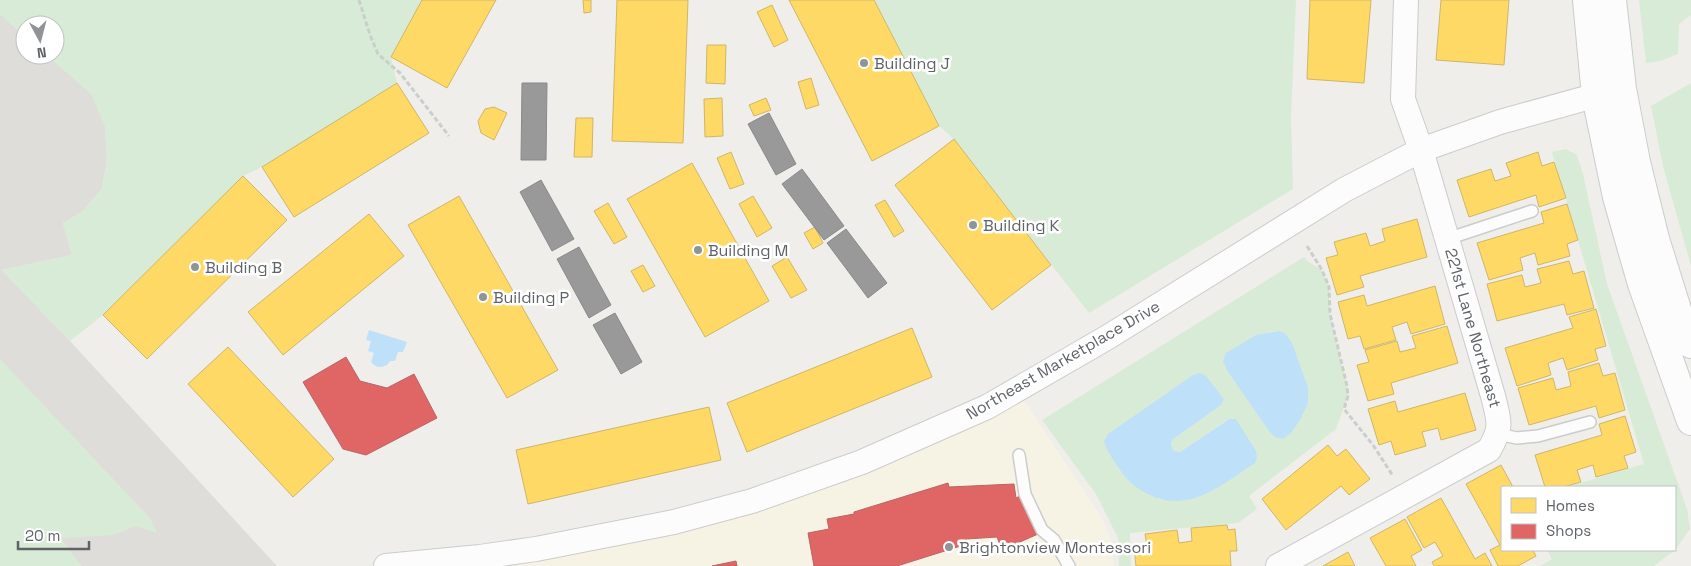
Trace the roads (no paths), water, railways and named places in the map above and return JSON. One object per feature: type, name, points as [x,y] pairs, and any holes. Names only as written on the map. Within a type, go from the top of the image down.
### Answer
[{"type":"street","name":"221st Lane Northeast","points":[[1406,0],[1403,99],[1422,150],[1493,396],[1500,422],[1497,434]]},
{"type":"street","points":[[1587,0],[1609,92],[1636,162],[1655,239],[1679,316],[1691,344]]},
{"type":"street","points":[[1612,0],[1609,92],[1617,197],[1642,284],[1691,421]]},
{"type":"street","name":"Northeast Marketplace Drive","points":[[386,566],[480,557],[536,549],[674,522],[752,501],[862,462],[965,417],[994,402],[1108,337],[1344,190],[1422,150],[1500,122],[1609,92]]},
{"type":"street","points":[[1278,566],[1489,450],[1497,434]]},
{"type":"lane","points":[[1447,239],[1532,212]]},
{"type":"lane","points":[[1497,434],[1517,438],[1538,436],[1590,422]]},
{"type":"lane","points":[[1019,455],[1025,494],[1042,530],[1054,540],[1069,566]]},
{"type":"water","points":[[369,330],[407,342],[403,352],[398,352],[395,361],[390,361],[387,365],[380,367],[376,366],[371,362],[374,353],[368,351],[371,341],[366,340]]},
{"type":"water","points":[[1279,331],[1285,333],[1292,343],[1308,388],[1308,403],[1300,420],[1291,433],[1283,439],[1275,437],[1269,431],[1228,372],[1223,361],[1226,353],[1256,335]]},
{"type":"water","points":[[1199,373],[1206,376],[1224,399],[1221,405],[1172,440],[1171,446],[1174,451],[1180,452],[1229,419],[1236,419],[1256,451],[1257,457],[1255,463],[1231,480],[1205,494],[1192,499],[1164,500],[1138,489],[1123,474],[1107,450],[1104,441],[1108,434],[1193,375]]},
{"type":"place","name":"Building J","points":[[864,63]]},
{"type":"place","name":"Building K","points":[[973,225]]},
{"type":"place","name":"Building M","points":[[698,250]]},
{"type":"place","name":"Building B","points":[[195,267]]},
{"type":"place","name":"Building P","points":[[483,297]]},
{"type":"place","name":"Brightonview Montessori","points":[[949,547]]}]
